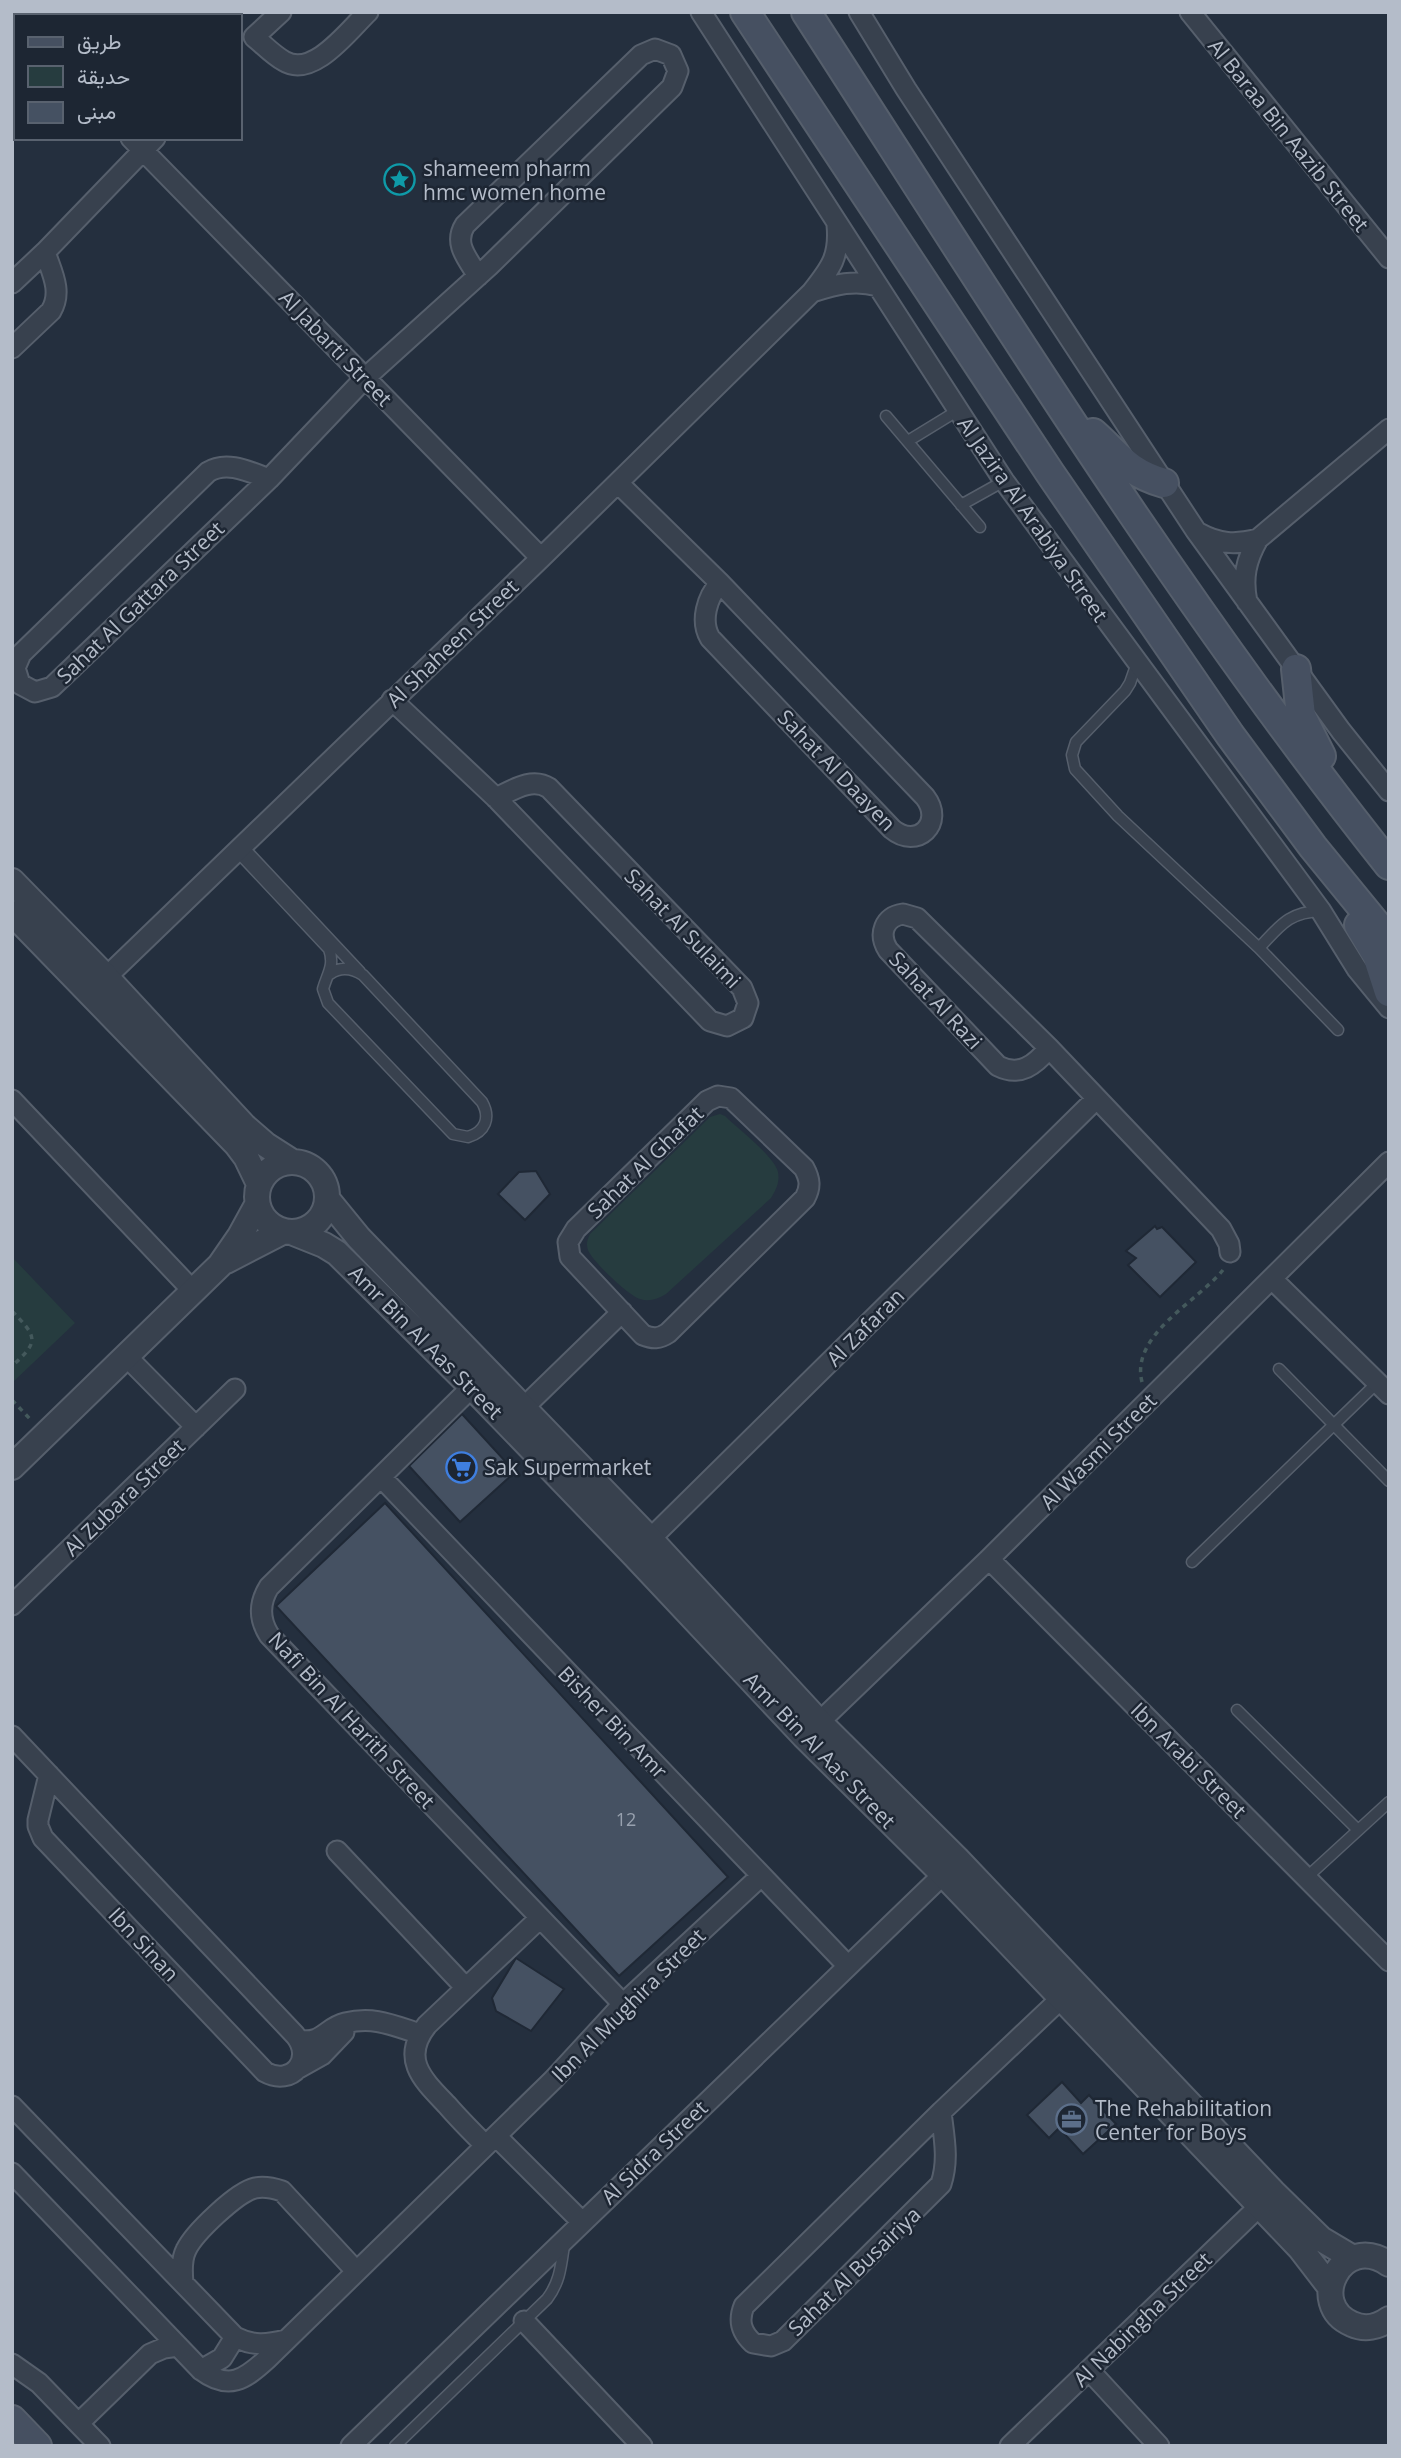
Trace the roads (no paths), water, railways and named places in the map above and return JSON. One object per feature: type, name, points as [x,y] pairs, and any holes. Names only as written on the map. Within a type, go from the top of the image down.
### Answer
[{"type":"main road","name":"Al Jazira Al Arabiya Street","points":[[745,12],[1050,473],[1230,735],[1313,847],[1389,940]]},
{"type":"main road","points":[[806,12],[1064,412],[1160,555],[1342,807],[1389,865]]},
{"type":"main road","points":[[1064,412],[1089,429],[1121,462],[1134,471],[1164,483]]},
{"type":"main road","points":[[1296,669],[1301,716],[1332,776],[1342,807]]},
{"type":"main road","points":[[1313,847],[1331,885],[1369,939],[1384,972],[1389,992]]},
{"type":"main road","points":[[12,2420],[37,2446]]},
{"type":"street","points":[[281,12],[247,44],[284,62],[302,66],[319,59],[368,12]]},
{"type":"street","name":"Al Jazira Al Arabiya Street","points":[[701,12],[1004,481],[1321,911],[1357,969],[1389,1008]]},
{"type":"street","points":[[859,12],[906,89],[1196,531],[1389,791]]},
{"type":"street","name":"Al Baraa Bin Aazib Street","points":[[1190,12],[1389,258]]},
{"type":"street","name":"Sahat Al Gattara Street","points":[[269,479],[229,467],[215,468],[208,472],[21,654],[15,668],[20,684],[35,692],[52,687],[269,479],[365,378],[478,276],[672,88],[678,71],[671,55],[655,49],[641,55],[465,225],[460,232],[460,246],[478,276]]},
{"type":"street","points":[[12,284],[45,252],[143,142]]},
{"type":"street","name":"Al Jabarti Street","points":[[143,142],[365,378],[541,558]]},
{"type":"street","name":"Al Shaheen Street","points":[[99,985],[812,292],[836,255],[836,223]]},
{"type":"street","points":[[12,348],[55,304],[57,291],[45,252]]},
{"type":"street","name":"Al Shaheen Street","points":[[812,292],[848,282],[864,282],[878,286]]},
{"type":"street","points":[[1247,603],[1245,570],[1249,554],[1258,539],[1389,429]]},
{"type":"street","name":"Sahat Al Daayen","points":[[618,483],[720,583],[925,797],[932,813],[930,825],[922,834],[906,837],[892,829],[710,638],[705,619],[712,593],[720,583]]},
{"type":"street","points":[[1196,531],[1226,544],[1258,539]]},
{"type":"street","name":"Sahat Al Sulaimi","points":[[392,701],[496,798],[710,1021],[727,1026],[743,1018],[748,1003],[742,988],[549,788],[542,784],[529,783],[496,798]]},
{"type":"street","points":[[12,881],[237,1145],[246,1157],[267,1222],[289,1232]]},
{"type":"street","points":[[12,913],[99,985],[266,1145],[291,1161]]},
{"type":"street","name":"Sahat Al Razi","points":[[1049,1048],[1038,1061],[1024,1070],[998,1066],[888,950],[883,937],[886,924],[896,915],[911,914],[917,918],[1049,1048],[1221,1229],[1230,1252]]},
{"type":"street","name":"Sahat Al Ghafat","points":[[718,1096],[731,1098],[804,1168],[810,1183],[809,1191],[795,1208],[663,1336],[656,1338],[643,1335],[622,1312],[569,1257],[571,1235],[707,1101],[718,1096]]},
{"type":"street","name":"Al Zafaran","points":[[642,1547],[1096,1098]]},
{"type":"street","points":[[12,1100],[193,1291]]},
{"type":"street","points":[[12,1467],[220,1265],[240,1236],[272,1168],[291,1161],[301,1162],[318,1172],[327,1190],[328,1200],[320,1219],[313,1226],[289,1232],[220,1265]]},
{"type":"street","name":"Al Wasmi Street","points":[[811,1729],[989,1559],[1389,1162]]},
{"type":"street","name":"Amr Bin Al Aas Street","points":[[328,1200],[479,1380]]},
{"type":"street","name":"Amr Bin Al Aas Street","points":[[289,1232],[309,1238],[337,1253],[479,1380],[515,1416],[642,1547],[811,1729],[951,1867],[1267,2199],[1330,2287],[1330,2297],[1339,2316],[1347,2322],[1378,2323]]},
{"type":"street","points":[[1272,1279],[1383,1388]]},
{"type":"street","points":[[515,1416],[622,1312]]},
{"type":"street","points":[[127,1357],[196,1427]]},
{"type":"street","name":"Nafi Bin Al Harith Street","points":[[479,1380],[269,1587],[262,1602],[262,1620],[264,1628],[623,2004]]},
{"type":"street","name":"Al Zubara Street","points":[[12,1605],[235,1389]]},
{"type":"street","name":"Bisher Bin Amr","points":[[381,1477],[847,1965]]},
{"type":"street","name":"Ibn Arabi Street","points":[[989,1559],[1389,1961]]},
{"type":"street","points":[[12,1735],[300,2040],[303,2052],[301,2064],[297,2069]]},
{"type":"street","name":"Ibn Sinan","points":[[49,1775],[38,1820],[43,1838],[265,2072],[282,2077],[322,2055],[342,2035],[350,2022]]},
{"type":"street","points":[[337,1851],[466,1988]]},
{"type":"street","name":"Al Sidra Street","points":[[351,2446],[951,1867]]},
{"type":"street","name":"Ibn Al Mughira Street","points":[[12,2173],[201,2370],[217,2380],[240,2380],[287,2339],[491,2141],[553,2080],[623,2004],[761,1876]]},
{"type":"street","points":[[540,1918],[419,2035],[415,2062],[423,2081],[582,2222]]},
{"type":"street","name":"Sahat Al Busairiya","points":[[941,2112],[946,2165],[941,2184],[783,2341],[771,2346],[753,2343],[741,2326],[744,2306],[941,2112],[1069,1991]]},
{"type":"street","points":[[300,2040],[317,2040],[340,2025],[371,2019],[419,2035]]},
{"type":"street","points":[[12,2106],[235,2337],[256,2345],[287,2339]]},
{"type":"street","points":[[183,2283],[185,2251],[195,2237],[239,2194],[254,2188],[268,2187],[282,2191],[356,2271]]},
{"type":"street","name":"Amr Bin Al Aas Street","points":[[1267,2199],[1321,2239],[1376,2257]]},
{"type":"street","name":"Al Nabingha Street","points":[[1010,2446],[1267,2199]]},
{"type":"street","points":[[1330,2287],[1338,2269],[1376,2257]]},
{"type":"street","points":[[524,2321],[642,2446]]},
{"type":"street","points":[[1378,2323],[1389,2340]]},
{"type":"street","points":[[150,2354],[159,2326]]},
{"type":"street","points":[[201,2370],[222,2358],[235,2337]]},
{"type":"street","points":[[79,2423],[150,2354],[178,2346]]},
{"type":"street","points":[[12,2364],[39,2384],[100,2446]]},
{"type":"street","points":[[1089,2370],[1159,2446]]},
{"type":"lane","points":[[908,441],[957,411]]},
{"type":"lane","points":[[886,416],[981,527]]},
{"type":"lane","points":[[961,505],[1004,481]]},
{"type":"lane","points":[[1137,663],[1125,691],[1076,741],[1072,755],[1075,769],[1118,816],[1259,948],[1338,1030]]},
{"type":"lane","points":[[239,848],[482,1102],[487,1119],[478,1133],[463,1137],[449,1130],[328,1003],[323,989],[330,974],[330,950],[239,848]]},
{"type":"lane","points":[[1259,948],[1286,919],[1303,912],[1321,911]]},
{"type":"lane","points":[[330,974],[343,969],[363,975]]},
{"type":"lane","points":[[1279,1369],[1389,1481]]},
{"type":"lane","points":[[1192,1562],[1334,1425],[1383,1388]]},
{"type":"lane","points":[[1237,1710],[1358,1830]]},
{"type":"lane","points":[[1306,1878],[1389,1802]]},
{"type":"lane","points":[[395,2446],[553,2291],[560,2274],[564,2243]]},
{"type":"place","name":"shameem pharm hmc women home","points":[[400,180]]},
{"type":"place","name":"Sak Supermarket","points":[[461,1467]]},
{"type":"place","name":"The Rehabilitation Center for Boys","points":[[1072,2120]]}]
